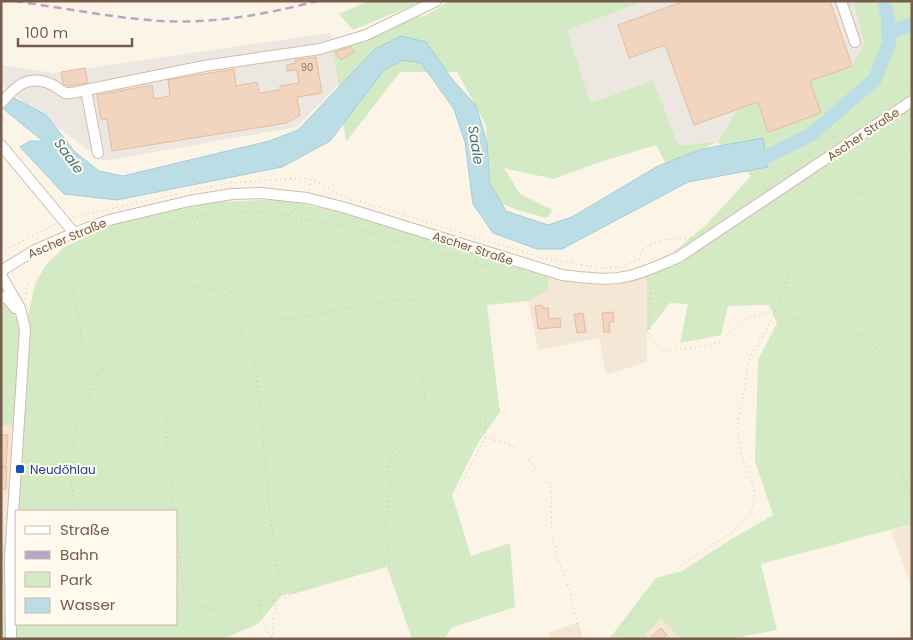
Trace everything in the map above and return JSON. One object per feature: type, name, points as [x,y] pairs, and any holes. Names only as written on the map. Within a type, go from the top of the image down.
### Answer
[{"type":"street","points":[[1,103],[21,83],[38,81],[52,84],[66,93],[204,66],[320,49],[366,35],[436,1]]},
{"type":"street","points":[[841,1],[854,42]]},
{"type":"street","points":[[86,90],[98,153]]},
{"type":"street","name":"Ascher Straße","points":[[1,271],[35,250],[109,220],[136,212],[189,201],[232,194],[260,193],[307,198],[346,208],[562,275],[586,278],[623,277],[648,270],[678,257],[912,101]]},
{"type":"street","points":[[6,151],[74,233]]},
{"type":"street","points":[[1,275],[20,308],[25,329],[10,559],[11,639]]},
{"type":"street","points":[[1,296],[7,298],[14,306],[25,329]]},
{"type":"path","points":[[764,189],[912,79]]},
{"type":"path","points":[[614,639],[640,608],[680,566],[727,535],[747,517],[754,500],[755,491],[753,480],[746,467],[741,450],[738,429],[747,365],[786,284],[787,268],[794,250],[812,229],[841,205],[854,196],[872,190],[891,171],[902,156],[912,150]]},
{"type":"path","points":[[192,191],[229,183],[303,178],[319,182],[339,195],[543,258],[600,268],[621,267],[639,260],[640,253],[653,243],[697,237]]},
{"type":"path","points":[[1,252],[64,220],[81,214],[183,193]]},
{"type":"path","points":[[287,217],[307,198]]},
{"type":"path","points":[[98,376],[88,363],[83,347],[73,289],[95,258],[114,244],[180,219],[224,212],[256,211],[350,227],[485,266],[503,257]]},
{"type":"path","points":[[648,270],[651,277],[649,334],[651,339],[661,349],[669,351],[720,342],[744,320],[764,312],[866,336],[904,385],[874,408],[912,497]]},
{"type":"path","points":[[225,296],[233,291],[244,272]]},
{"type":"path","points":[[20,308],[28,282]]},
{"type":"path","points":[[73,510],[71,460],[77,425],[98,376],[108,360],[146,313],[191,288],[220,290],[240,326],[254,359],[279,583],[271,594],[246,606],[225,612],[178,600]]},
{"type":"path","points":[[240,326],[261,320],[282,320],[372,304],[402,300],[423,301]]},
{"type":"path","points":[[276,606],[287,595],[327,580],[389,561],[385,525],[390,488],[388,467],[393,452],[413,427],[424,408],[425,391],[421,376]]},
{"type":"path","points":[[457,491],[485,438],[486,406]]},
{"type":"path","points":[[166,407],[166,436],[171,462],[171,491],[174,510]]},
{"type":"path","points":[[485,438],[507,443],[517,449],[546,478],[551,489],[552,535],[557,556],[570,592],[581,639]]},
{"type":"path","points":[[178,548],[185,602]]},
{"type":"path","points":[[271,594],[276,606],[273,638]]},
{"type":"path","points":[[262,598],[258,609],[268,632],[273,638]]},
{"type":"shaded area","points":[[645,1],[685,1],[618,25],[629,58],[665,45],[694,125],[737,109],[718,142],[678,145],[591,103],[567,30]]},
{"type":"shaded area","points":[[830,1],[853,1],[864,43],[852,66]]},
{"type":"shaded area","points":[[331,33],[337,86],[297,127],[103,161],[1,85],[2,65],[54,73]]},
{"type":"shaded area","points":[[647,274],[647,362],[606,375],[599,338],[538,350],[528,301],[548,291],[549,277],[584,284],[623,281]]},
{"type":"shaded area","points":[[18,425],[10,545],[1,545],[1,426]]},
{"type":"shaded area","points":[[912,524],[912,588],[891,531]]},
{"type":"shaded area","points":[[661,619],[681,639],[648,639],[645,636]]},
{"type":"shaded area","points":[[578,622],[583,639],[551,639],[548,633]]},
{"type":"green space","points":[[368,1],[424,1],[353,30],[339,14]]},
{"type":"green space","points":[[449,1],[645,1],[567,30],[591,103],[653,80],[678,145],[718,142],[666,164],[656,145],[600,162],[554,179],[504,168],[520,194],[553,210],[547,218],[500,203],[491,184],[486,125],[457,72],[400,72],[346,142],[333,52],[407,19],[425,16]]},
{"type":"green space","points":[[853,1],[912,1],[912,524],[761,564],[777,630],[730,639],[681,639],[661,619],[645,635],[648,639],[609,639],[656,578],[682,571],[773,515],[755,461],[758,360],[777,323],[769,305],[728,306],[721,335],[680,343],[688,304],[670,303],[647,332],[647,274],[707,224],[751,176],[718,142],[737,109],[758,102],[768,132],[821,113],[810,81],[852,66],[864,43]]},
{"type":"green space","points":[[281,199],[347,214],[549,277],[548,291],[528,301],[487,305],[500,412],[478,443],[452,495],[471,556],[510,543],[515,607],[451,628],[445,639],[412,639],[387,567],[293,594],[282,595],[258,624],[223,639],[1,639],[1,545],[10,545],[18,425],[1,426],[1,302],[10,307],[31,344],[28,316],[35,284],[46,265],[64,247],[122,221],[215,202]]},
{"type":"water","points":[[401,36],[426,42],[452,79],[476,106],[487,142],[490,183],[506,211],[548,225],[572,217],[658,166],[702,149],[763,138],[768,167],[688,182],[562,249],[537,249],[493,233],[473,204],[465,142],[454,109],[421,63],[403,60],[384,70],[330,141],[282,167],[117,200],[64,194],[20,147],[30,141],[43,141],[1,107],[1,91],[46,115],[75,152],[99,171],[123,176],[269,141],[298,130],[375,49]]},
{"type":"building","points":[[685,1],[830,1],[852,66],[810,81],[821,113],[768,132],[758,102],[694,125],[665,45],[629,58],[618,25]]},
{"type":"building","points":[[351,47],[354,52],[341,60],[335,52]]},
{"type":"building","points":[[316,57],[322,93],[297,97],[300,115],[287,123],[112,151],[107,119],[101,120],[97,95],[152,85],[154,99],[170,96],[168,80],[234,69],[236,86],[257,82],[259,93],[280,90],[280,86],[299,83],[297,70],[287,71],[287,65],[296,63],[295,60]]},
{"type":"building","points":[[85,68],[88,83],[69,86],[63,84],[61,72]]},
{"type":"building","points":[[542,305],[543,308],[548,308],[549,319],[560,318],[561,327],[538,329],[535,306]]},
{"type":"building","points":[[613,312],[614,322],[609,322],[610,332],[604,332],[602,313]]},
{"type":"building","points":[[583,313],[586,332],[577,333],[574,314]]},
{"type":"building","points":[[1,435],[8,435],[6,466],[1,466]]},
{"type":"building","points":[[1,467],[7,467],[6,489],[1,489]]},
{"type":"building","points":[[661,628],[667,635],[663,639],[649,639]]},
{"type":"waterway","name":"Saale","points":[[748,160],[766,157],[812,134],[875,79],[889,43],[888,18],[884,1]]},
{"type":"waterway","points":[[888,32],[912,25]]},
{"type":"railway","points":[[15,1],[125,18],[182,22],[241,17],[317,1]]},
{"type":"place","name":"Neudöhlau","points":[[20,469]]}]
